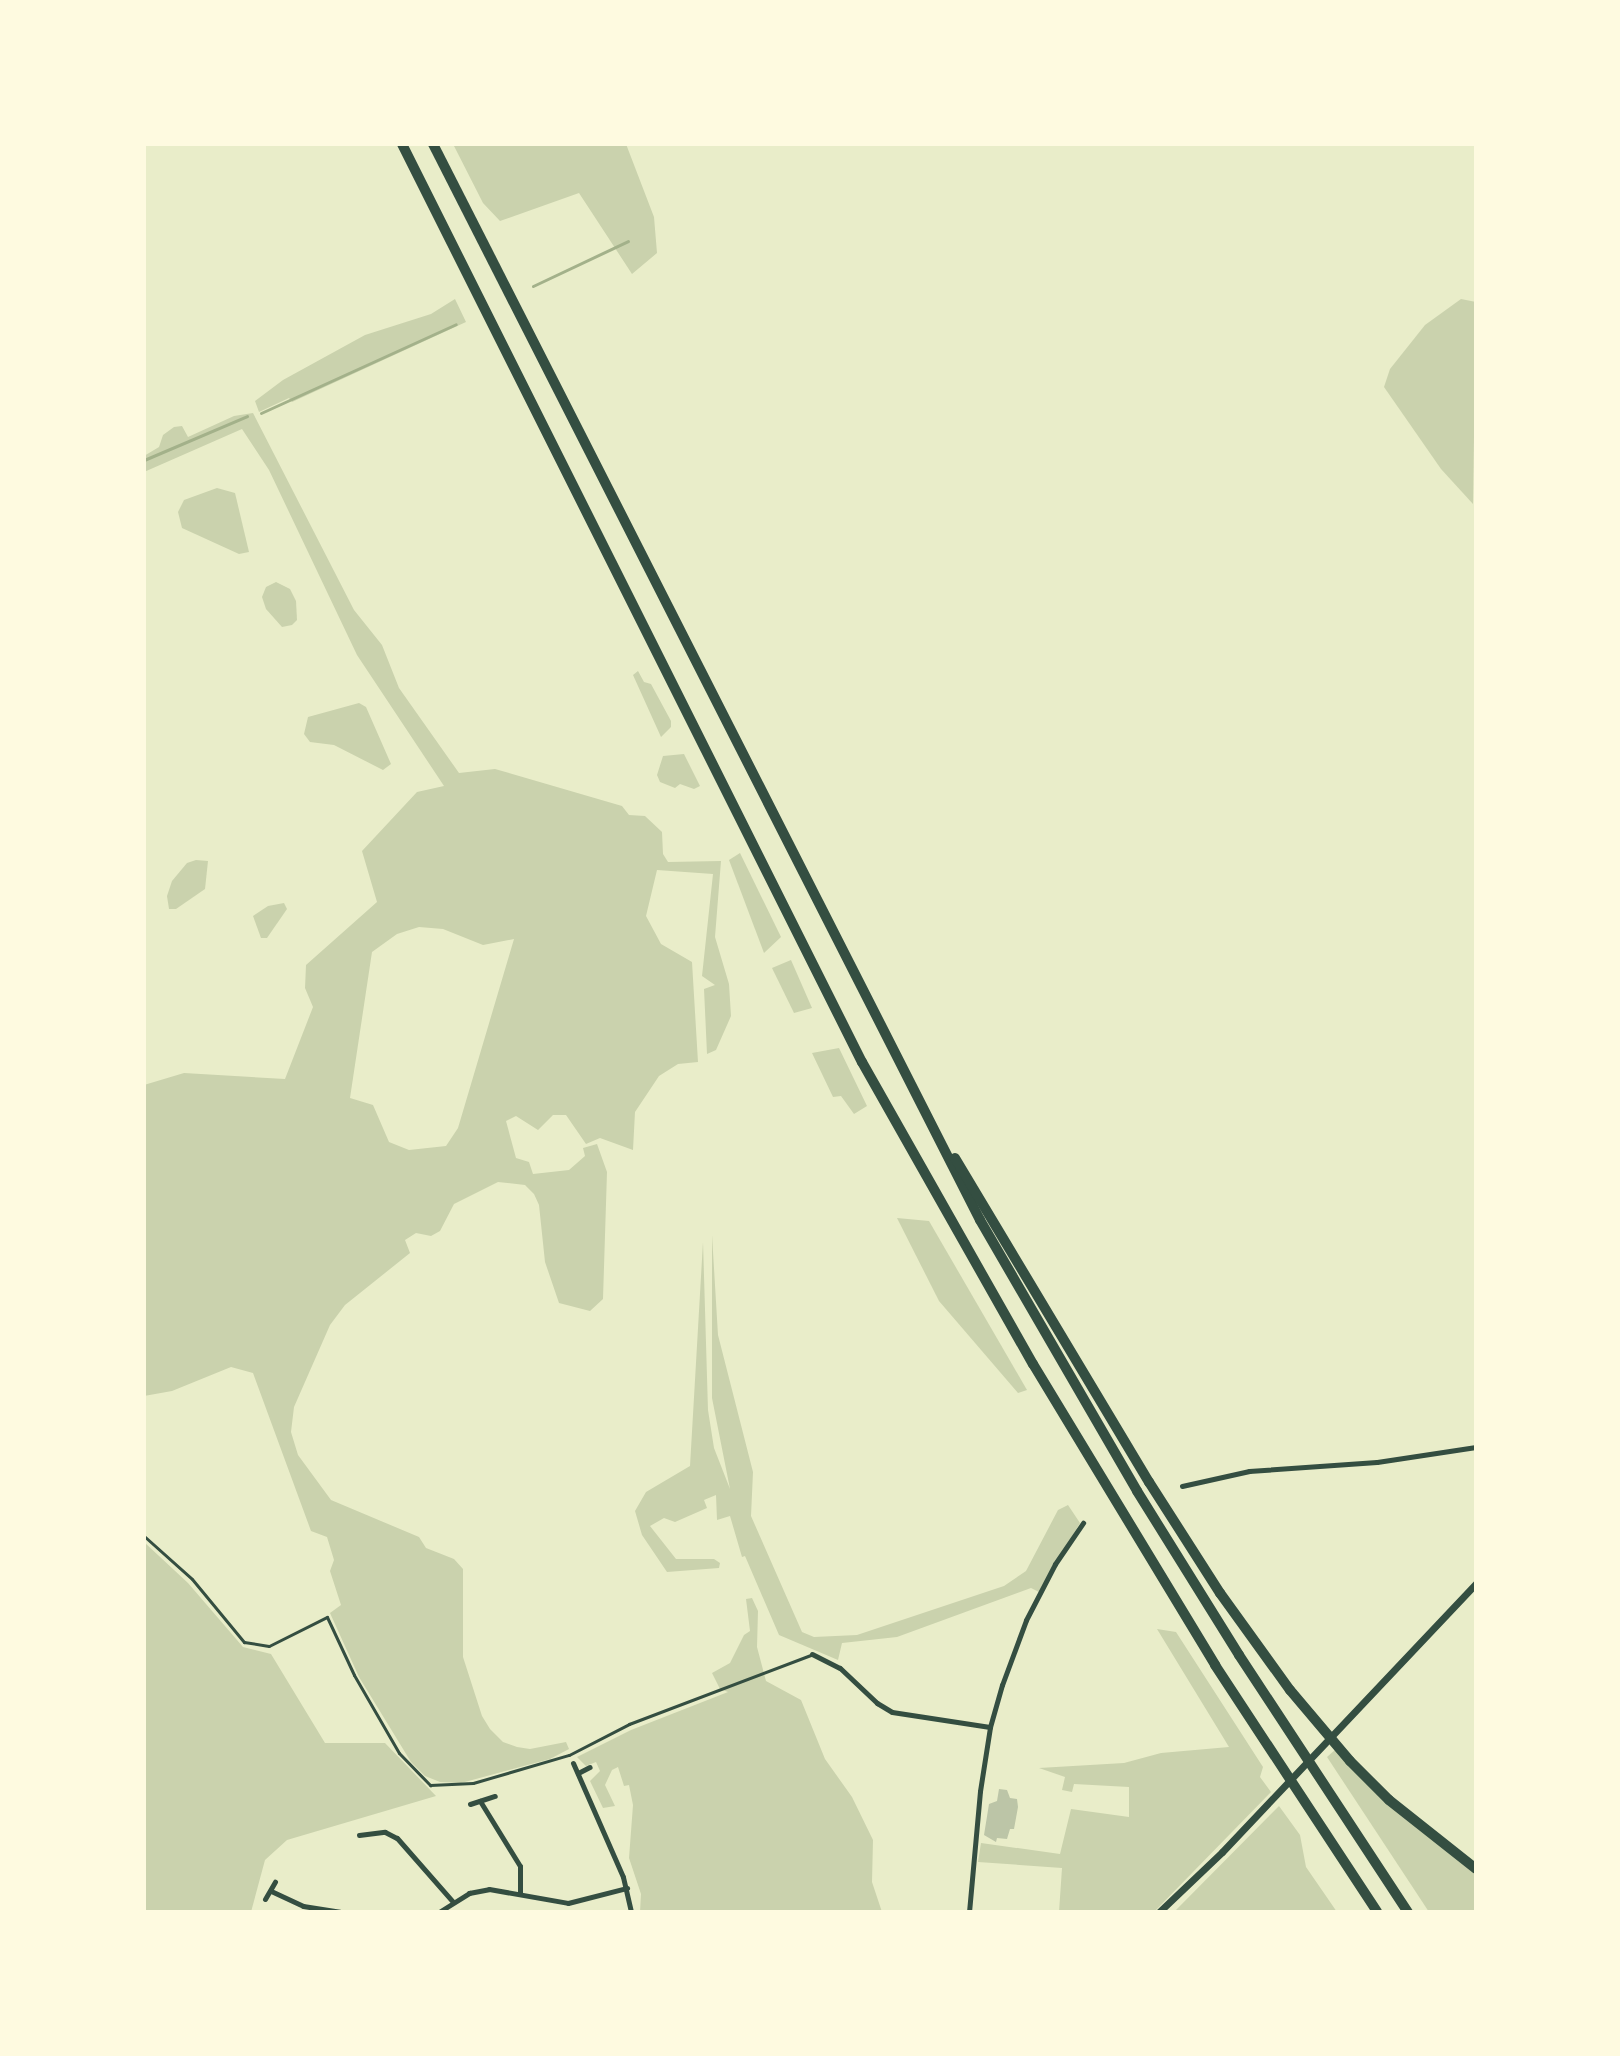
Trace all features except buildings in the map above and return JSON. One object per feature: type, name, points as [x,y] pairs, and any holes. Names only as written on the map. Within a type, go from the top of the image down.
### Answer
[{"type":"highway","points":[[402,144],[862,1062],[1033,1364],[1199,1639],[1377,1912]]},
{"type":"highway","points":[[433,144],[892,1053],[980,1220],[1130,1479],[1239,1655],[1408,1912]]},
{"type":"highway","points":[[892,1053],[1149,1482],[1264,1655],[1350,1761],[1419,1826],[1476,1869]]},
{"type":"street","points":[[1182,1486],[1249,1471],[1362,1464],[1476,1447]]},
{"type":"street","points":[[969,1912],[974,1831],[990,1727],[1026,1620],[1055,1564],[1083,1523]]},
{"type":"street","points":[[1159,1912],[1274,1797],[1476,1583]]},
{"type":"street","points":[[812,1654],[840,1668],[871,1698],[892,1712],[990,1727]]},
{"type":"street","points":[[573,1763],[627,1888],[631,1912]]},
{"type":"street","points":[[578,1773],[590,1767]]},
{"type":"street","points":[[470,1804],[495,1796]]},
{"type":"street","points":[[480,1801],[520,1866],[520,1893]]},
{"type":"street","points":[[359,1835],[385,1832],[397,1838],[453,1902]]},
{"type":"street","points":[[265,1899],[275,1882]]},
{"type":"street","points":[[439,1912],[469,1893],[489,1889],[568,1903],[627,1888]]},
{"type":"street","points":[[271,1891],[303,1906],[340,1912]]},
{"type":"lane","points":[[144,1536],[192,1579],[244,1642],[269,1646],[327,1617],[354,1675],[399,1753],[430,1785],[473,1783],[569,1755],[629,1724],[812,1654]]},
{"type":"green space","points":[[453,144],[626,144],[654,217],[657,253],[632,274],[579,193],[500,221],[483,203]]},
{"type":"green space","points":[[455,299],[466,322],[292,402],[289,398],[259,412],[255,401],[283,380],[365,335],[431,314]]},
{"type":"green space","points":[[1461,299],[1476,302],[1473,504],[1441,469],[1384,387],[1390,369],[1425,325]]},
{"type":"green space","points":[[253,413],[354,610],[382,645],[399,688],[459,773],[495,769],[622,806],[629,815],[645,816],[662,832],[663,854],[668,862],[721,861],[715,937],[729,984],[731,1016],[716,1050],[707,1054],[704,989],[715,985],[702,976],[713,874],[657,870],[646,916],[661,944],[692,962],[698,1062],[678,1064],[659,1076],[635,1112],[633,1150],[600,1138],[586,1144],[566,1115],[553,1115],[538,1130],[516,1116],[506,1121],[516,1158],[529,1162],[533,1174],[569,1170],[585,1156],[583,1148],[597,1144],[607,1172],[603,1299],[590,1311],[559,1303],[545,1262],[539,1205],[534,1194],[525,1185],[498,1182],[454,1204],[440,1231],[431,1236],[416,1233],[405,1240],[410,1253],[345,1305],[330,1325],[294,1407],[291,1432],[298,1455],[331,1500],[419,1537],[426,1548],[454,1559],[463,1569],[463,1657],[482,1716],[490,1729],[503,1742],[517,1747],[530,1749],[566,1742],[569,1749],[550,1759],[461,1783],[440,1782],[425,1776],[411,1762],[359,1677],[330,1613],[341,1605],[330,1571],[334,1560],[327,1537],[311,1531],[253,1373],[231,1367],[172,1391],[144,1396],[144,1085],[184,1073],[285,1079],[313,1007],[305,988],[306,965],[377,902],[362,851],[417,792],[444,786],[357,655],[269,470],[242,429],[144,472],[144,456],[159,447],[163,435],[174,427],[182,426],[188,437],[234,416]],"holes":[[[419,927],[443,929],[483,945],[514,939],[458,1128],[446,1146],[409,1150],[389,1142],[373,1105],[350,1098],[372,952],[397,934]]]},
{"type":"green space","points":[[217,488],[235,493],[249,552],[239,554],[182,528],[178,512],[184,500]]},
{"type":"green space","points":[[276,582],[290,589],[296,601],[297,620],[292,625],[282,627],[266,609],[262,597],[266,587]]},
{"type":"green space","points":[[638,671],[644,682],[651,684],[671,721],[671,727],[661,737],[633,675]]},
{"type":"green space","points":[[359,703],[366,707],[391,764],[383,770],[334,745],[310,742],[304,734],[308,717]]},
{"type":"green space","points":[[684,754],[700,786],[694,789],[680,784],[675,788],[660,782],[657,775],[663,756]]},
{"type":"green space","points":[[740,853],[781,937],[764,953],[729,860]]},
{"type":"green space","points":[[208,861],[205,889],[176,909],[169,909],[167,896],[172,881],[187,863]]},
{"type":"green space","points":[[284,903],[287,909],[267,938],[261,938],[253,916],[268,906]]},
{"type":"green space","points":[[791,960],[812,1008],[794,1013],[772,968]]},
{"type":"green space","points":[[839,1048],[867,1106],[854,1114],[841,1096],[833,1097],[812,1053]]},
{"type":"green space","points":[[897,1218],[929,1221],[1027,1390],[1018,1393],[939,1301]]},
{"type":"green space","points":[[712,1235],[718,1335],[753,1472],[751,1516],[802,1632],[814,1637],[857,1635],[1004,1586],[1026,1571],[1058,1510],[1068,1505],[1080,1523],[1039,1592],[1031,1588],[897,1637],[842,1643],[838,1660],[779,1635],[745,1556],[742,1557],[730,1516],[717,1520],[716,1495],[704,1500],[707,1508],[675,1522],[664,1518],[650,1526],[676,1559],[714,1559],[720,1563],[719,1568],[667,1572],[642,1535],[635,1511],[646,1492],[690,1466],[703,1242],[708,1410],[714,1448],[730,1489],[712,1398]]},
{"type":"green space","points":[[144,1542],[188,1583],[243,1647],[271,1654],[325,1743],[385,1743],[436,1796],[287,1840],[265,1860],[251,1912],[144,1912]]},
{"type":"green space","points":[[752,1598],[758,1611],[757,1647],[766,1681],[801,1700],[825,1759],[852,1797],[873,1840],[872,1882],[882,1912],[640,1912],[641,1894],[629,1858],[633,1805],[629,1785],[624,1786],[618,1767],[612,1770],[605,1785],[615,1806],[603,1808],[590,1781],[600,1771],[596,1762],[586,1766],[577,1757],[631,1730],[728,1692],[720,1689],[712,1673],[730,1663],[744,1635],[750,1631],[746,1599]]},
{"type":"green space","points":[[1157,1629],[1176,1632],[1263,1767],[1260,1777],[1271,1792],[1154,1912],[1059,1912],[1062,1868],[978,1862],[981,1843],[1060,1854],[1071,1809],[1129,1817],[1129,1787],[1074,1784],[1072,1792],[1062,1790],[1065,1777],[1039,1768],[1124,1763],[1161,1753],[1229,1747]]},
{"type":"green space","points":[[1336,1749],[1476,1872],[1476,1912],[1429,1912],[1327,1757]]},
{"type":"green space","points":[[1279,1806],[1300,1835],[1306,1867],[1337,1912],[1174,1912]]},
{"type":"waterway","points":[[533,286],[628,241]]},
{"type":"waterway","points":[[261,413],[456,324]]},
{"type":"waterway","points":[[144,460],[247,416]]}]
